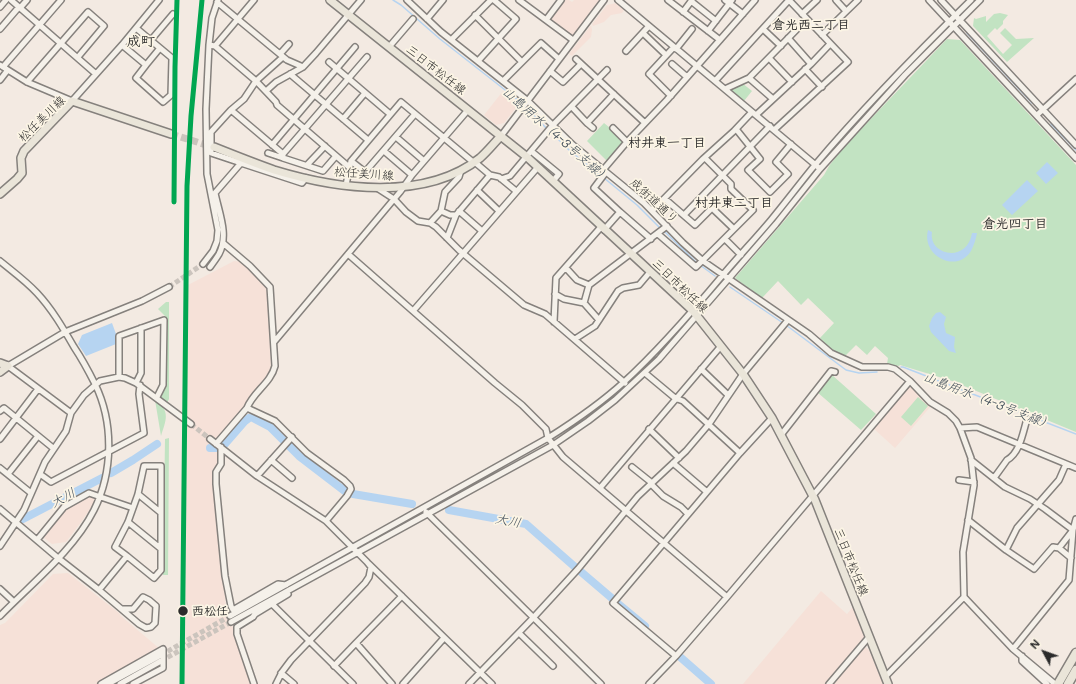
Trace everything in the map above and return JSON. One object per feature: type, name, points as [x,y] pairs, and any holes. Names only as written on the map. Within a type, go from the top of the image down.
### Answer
[{"type":"highway","points":[[1058,684],[1076,653]]},
{"type":"highway","points":[[1068,684],[1076,670]]},
{"type":"main road","name":"三日市松任線","points":[[330,0],[501,136],[529,154],[538,167],[695,313],[743,374],[772,418],[781,435],[812,497],[888,684]]},
{"type":"main road","name":"松任美川線","points":[[0,194],[22,173],[21,158],[24,151],[72,101],[171,134]]},
{"type":"main road","name":"松任美川線","points":[[214,147],[275,170],[306,178],[346,186],[377,188],[402,187],[445,177],[480,158],[501,136]]},
{"type":"main road","points":[[0,363],[8,366]]},
{"type":"main road","points":[[0,372],[8,366]]},
{"type":"street","points":[[0,7],[6,0]]},
{"type":"street","points":[[11,0],[96,74]]},
{"type":"street","points":[[0,29],[27,0]]},
{"type":"street","points":[[0,80],[3,68],[61,0]]},
{"type":"street","points":[[3,68],[27,82],[72,101],[122,45],[159,0]]},
{"type":"street","points":[[212,46],[254,0]]},
{"type":"street","name":"成街道通り","points":[[408,0],[451,40],[503,81],[550,129],[573,145],[644,203],[652,211],[663,230],[700,263],[724,274],[786,323],[809,334],[838,356],[862,367],[888,367],[895,370],[910,381]]},
{"type":"street","points":[[427,19],[443,0]]},
{"type":"street","points":[[451,40],[491,0]]},
{"type":"street","points":[[478,61],[516,19],[494,0]]},
{"type":"street","points":[[518,0],[574,40]]},
{"type":"street","points":[[546,20],[561,0]]},
{"type":"street","points":[[501,136],[604,0]]},
{"type":"street","points":[[618,0],[820,169]]},
{"type":"street","points":[[668,0],[720,40]]},
{"type":"street","points":[[651,240],[594,188],[627,142],[671,96],[755,0]]},
{"type":"street","points":[[684,215],[723,176],[750,146],[822,87],[848,62],[789,0],[715,81]]},
{"type":"street","points":[[802,14],[817,0]]},
{"type":"street","points":[[836,0],[846,11]]},
{"type":"street","points":[[822,35],[858,0]]},
{"type":"street","points":[[929,0],[1076,158]]},
{"type":"street","points":[[941,0],[1076,145]]},
{"type":"street","points":[[231,619],[289,587],[358,552],[553,445],[588,421],[630,387],[645,373],[695,313],[724,274],[771,221],[815,165],[902,71],[971,0]]},
{"type":"street","points":[[254,684],[236,627],[287,595],[289,587],[574,422],[624,382],[729,278],[776,224],[820,169],[905,75],[980,0]]},
{"type":"street","points":[[203,264],[213,251],[217,241],[218,230],[207,174],[206,109],[212,46],[212,18],[217,1],[287,60],[303,67]]},
{"type":"street","points":[[266,91],[276,82],[303,67],[349,16],[359,1]]},
{"type":"street","points":[[683,12],[692,1],[716,20]]},
{"type":"street","points":[[708,31],[729,1],[743,14]]},
{"type":"street","points":[[27,82],[60,42],[88,12],[104,26],[78,57]]},
{"type":"street","points":[[150,40],[173,14]]},
{"type":"street","points":[[475,15],[522,62]]},
{"type":"street","points":[[389,47],[413,19]]},
{"type":"street","points":[[725,89],[749,78],[807,19]]},
{"type":"street","points":[[626,51],[649,26]]},
{"type":"street","points":[[136,28],[150,40],[160,48],[172,58],[171,94],[163,102],[136,78],[160,48]]},
{"type":"street","points":[[763,28],[781,46]]},
{"type":"street","points":[[671,96],[649,74],[692,29]]},
{"type":"street","points":[[643,33],[666,55]]},
{"type":"street","points":[[788,38],[811,64]]},
{"type":"street","points":[[503,81],[541,43],[559,59]]},
{"type":"street","points":[[289,44],[281,55],[256,81],[244,99],[231,110],[211,132],[211,153],[302,183],[306,178]]},
{"type":"street","points":[[652,211],[705,158],[754,113],[792,82],[830,44]]},
{"type":"street","points":[[122,45],[146,65]]},
{"type":"street","points":[[212,46],[256,81],[276,102],[277,105],[350,167]]},
{"type":"street","points":[[272,145],[355,47]]},
{"type":"street","points":[[283,156],[367,57]]},
{"type":"street","points":[[769,58],[792,82]]},
{"type":"street","points":[[576,59],[645,123]]},
{"type":"street","points":[[329,62],[390,114]]},
{"type":"street","points":[[550,71],[563,82],[580,64]]},
{"type":"street","points":[[672,64],[687,77]]},
{"type":"street","points":[[805,69],[822,87]]},
{"type":"street","points":[[501,179],[510,176],[550,129],[607,70]]},
{"type":"street","points":[[290,74],[368,140]]},
{"type":"street","points":[[749,78],[773,99]]},
{"type":"street","points":[[1037,115],[1076,79]]},
{"type":"street","points":[[343,119],[365,93]]},
{"type":"street","points":[[587,123],[614,94]]},
{"type":"street","points":[[346,186],[351,161],[401,102],[473,162],[490,175],[501,179],[516,191]]},
{"type":"street","points":[[572,107],[593,128]]},
{"type":"street","points":[[231,110],[283,156]]},
{"type":"street","points":[[274,342],[394,199],[412,175],[468,110]]},
{"type":"street","points":[[351,161],[365,172],[415,114]]},
{"type":"street","points":[[613,128],[627,142]]},
{"type":"street","points":[[736,129],[760,159],[748,170],[770,192],[788,174],[776,162],[791,144]]},
{"type":"street","points":[[396,137],[424,161]]},
{"type":"street","points":[[307,165],[325,146]]},
{"type":"street","points":[[384,151],[412,175]]},
{"type":"street","points":[[268,153],[283,156],[324,171],[336,156]]},
{"type":"street","points":[[529,154],[559,174],[553,181]]},
{"type":"street","points":[[584,303],[589,285],[663,230],[696,267],[753,210],[732,189],[731,184],[705,158]]},
{"type":"street","points":[[210,267],[219,254],[223,243],[222,222],[215,193],[241,163]]},
{"type":"street","points":[[413,311],[499,210],[538,167]]},
{"type":"street","points":[[430,223],[441,211],[445,192],[458,177],[462,169]]},
{"type":"street","points":[[447,238],[458,213],[490,175]]},
{"type":"street","points":[[377,188],[394,199],[406,212],[418,221],[430,223],[524,305],[545,314],[630,387]]},
{"type":"street","points":[[477,190],[499,210]]},
{"type":"street","points":[[665,199],[695,224],[712,208],[734,229]]},
{"type":"street","points":[[441,211],[450,215],[458,213]]},
{"type":"street","points":[[554,322],[556,278],[620,212]]},
{"type":"street","points":[[458,213],[482,231]]},
{"type":"street","points":[[725,239],[741,255]]},
{"type":"street","points":[[223,243],[250,266],[270,287],[272,339],[274,342],[275,366],[273,374],[249,401],[247,408],[219,445],[221,464],[216,472],[216,484],[225,576],[233,610],[278,584],[289,587]]},
{"type":"street","points":[[348,254],[489,378],[522,405],[546,429],[548,438],[563,457],[727,597]]},
{"type":"street","points":[[0,261],[36,291],[48,306],[96,384],[102,401],[108,429],[109,451],[108,469],[94,510],[77,537],[0,616]]},
{"type":"street","points":[[566,268],[577,280],[589,285]]},
{"type":"street","points":[[575,339],[595,326],[618,291],[622,288],[639,285],[650,272]]},
{"type":"street","points":[[71,413],[8,366],[65,332],[142,301],[169,288]]},
{"type":"street","points":[[556,294],[564,299],[584,303],[599,320]]},
{"type":"street","points":[[119,377],[119,336],[164,320],[163,385],[157,397]]},
{"type":"street","points":[[470,684],[520,633],[578,569],[625,511],[679,458],[708,424],[743,374],[786,323]]},
{"type":"street","points":[[40,474],[51,482],[144,433],[138,384],[141,373],[140,328]]},
{"type":"street","points":[[600,488],[675,398],[721,346]]},
{"type":"street","points":[[701,369],[728,395]]},
{"type":"street","points":[[781,435],[831,371],[835,372]]},
{"type":"street","points":[[645,373],[675,398],[683,401],[740,453]]},
{"type":"street","points":[[0,546],[24,510],[53,448],[66,430],[71,413],[84,395],[96,384],[107,379],[119,377],[125,378],[138,384],[157,397],[191,424]]},
{"type":"street","points":[[649,684],[676,656],[727,597],[910,381],[930,402],[948,413],[956,421],[960,428],[971,460],[974,482],[963,552],[964,597],[1013,649],[1055,684]]},
{"type":"street","points":[[0,439],[38,389]]},
{"type":"street","points":[[0,411],[4,408],[53,448]]},
{"type":"street","points":[[247,408],[275,421],[290,439],[306,453],[344,480],[350,486],[351,489],[347,496],[326,521]]},
{"type":"street","points":[[676,656],[613,603],[740,453],[772,418]]},
{"type":"street","points":[[994,478],[1007,460],[1017,450],[1027,418]]},
{"type":"street","points":[[960,428],[977,427],[1076,468]]},
{"type":"street","points":[[649,430],[679,458]]},
{"type":"street","points":[[8,474],[38,436]]},
{"type":"street","points":[[210,439],[258,476],[326,521],[371,567],[365,583],[291,660],[281,673],[276,684]]},
{"type":"street","points":[[258,476],[290,439]]},
{"type":"street","points":[[271,460],[292,478]]},
{"type":"street","points":[[971,460],[1005,487],[1039,504],[1073,530]]},
{"type":"street","points":[[673,463],[707,492]]},
{"type":"street","points":[[1006,550],[1017,528],[1059,480],[1066,464]]},
{"type":"street","points":[[144,466],[161,466],[161,570],[154,578],[115,547],[128,522],[133,508],[138,494],[144,466]]},
{"type":"street","points":[[632,467],[663,496],[688,514]]},
{"type":"street","points":[[0,468],[31,494]]},
{"type":"street","points":[[959,480],[974,482]]},
{"type":"street","points":[[37,540],[64,507],[89,493],[133,508]]},
{"type":"street","points":[[138,494],[160,512]]},
{"type":"street","points":[[0,509],[58,558],[146,628],[151,627],[155,623],[156,606],[143,597],[133,609],[123,609]]},
{"type":"street","points":[[422,509],[600,684]]},
{"type":"street","points":[[1013,649],[1069,580],[1073,530],[1076,519]]},
{"type":"street","points":[[968,520],[1006,550],[1034,569],[1052,547],[1059,548],[1071,558]]},
{"type":"street","points":[[128,522],[160,548]]},
{"type":"street","points":[[1059,548],[1073,530]]},
{"type":"street","points":[[99,590],[127,556]]},
{"type":"street","points":[[367,562],[492,684]]},
{"type":"street","points":[[0,589],[14,602]]},
{"type":"street","points":[[334,666],[402,596]]},
{"type":"street","points":[[885,676],[964,597]]},
{"type":"street","points":[[272,604],[353,684]]},
{"type":"street","points":[[520,633],[553,666]]},
{"type":"street","points":[[829,684],[870,637]]},
{"type":"street","points":[[403,684],[444,638]]},
{"type":"street","points":[[356,643],[388,682]]},
{"type":"street","points":[[100,684],[163,649],[163,668],[133,684]]},
{"type":"street","points":[[1022,656],[1022,661],[1048,684]]},
{"type":"street","points":[[108,684],[161,658],[120,684]]},
{"type":"street","points":[[281,673],[294,684]]},
{"type":"shaded area","points":[[562,0],[569,0],[572,2],[574,0],[600,0],[572,37],[548,19]]},
{"type":"shaded area","points":[[616,3],[624,10],[622,13],[611,15],[604,22],[593,26],[592,24],[607,5]]},
{"type":"shaded area","points":[[591,25],[591,37],[572,56],[569,54]]},
{"type":"shaded area","points":[[503,91],[519,104],[504,123],[496,125],[484,115]]},
{"type":"shaded area","points":[[234,261],[243,262],[269,287],[271,373],[246,401],[245,409],[214,444],[219,449],[218,464],[212,471],[226,606],[251,684],[185,684],[188,285]]},
{"type":"shaded area","points":[[912,387],[931,406],[895,448],[873,428],[907,388]]},
{"type":"shaded area","points":[[90,495],[94,496],[96,500],[66,542],[52,544],[43,537],[64,509]]},
{"type":"shaded area","points":[[68,573],[119,613],[160,649],[98,684],[0,684],[0,625],[5,623],[53,574]]},
{"type":"shaded area","points":[[821,591],[847,614],[853,607],[865,638],[825,684],[743,684]]},
{"type":"shaded area","points":[[865,647],[869,650],[883,684],[833,684]]},
{"type":"green space","points":[[1000,13],[1008,15],[1003,21],[1003,24],[997,30],[995,28],[987,36],[1003,54],[1012,45],[1000,33],[1005,28],[1016,39],[1034,38],[1007,62],[973,26],[974,18],[976,19],[986,16],[986,22],[994,14]]},
{"type":"green space","points":[[947,39],[960,40],[1076,165],[1076,432],[952,381],[900,365],[887,364],[888,358],[875,346],[867,355],[856,345],[845,356],[828,347],[820,338],[834,323],[808,298],[801,305],[778,281],[762,298],[735,278],[824,175],[843,148]]},
{"type":"green space","points":[[742,83],[752,91],[744,101],[730,89]]},
{"type":"green space","points":[[604,123],[626,141],[608,162],[587,141]]},
{"type":"green space","points":[[166,302],[169,302],[169,399],[167,403],[160,397],[164,390],[166,317],[158,309]]},
{"type":"green space","points":[[832,375],[876,414],[861,430],[817,392]]},
{"type":"green space","points":[[918,397],[928,406],[911,426],[901,417]]},
{"type":"green space","points":[[155,400],[163,408],[166,416],[161,436]]},
{"type":"green space","points":[[169,438],[168,575],[163,575],[165,439]]},
{"type":"water","points":[[1047,162],[1058,173],[1046,184],[1036,173]]},
{"type":"water","points":[[1027,180],[1038,191],[1012,215],[1002,205]]},
{"type":"water","points":[[928,230],[932,232],[932,240],[936,246],[942,251],[949,253],[963,249],[969,243],[972,233],[977,233],[971,251],[965,258],[957,261],[949,261],[942,259],[935,254],[930,247],[927,239]]},
{"type":"water","points":[[940,312],[946,317],[944,324],[946,333],[955,337],[954,347],[956,353],[949,351],[931,332],[929,326],[932,318],[936,313]]},
{"type":"water","points":[[112,323],[116,334],[116,344],[86,356],[78,344],[82,335]]},
{"type":"waterway","name":"山島用水（4-3号支線）","points":[[393,0],[523,104]]},
{"type":"waterway","points":[[967,33],[1032,103]]},
{"type":"waterway","name":"山島用水（4-3号支線）","points":[[526,107],[547,129]]},
{"type":"waterway","points":[[1051,124],[1076,150]]},
{"type":"waterway","name":"山島用水（4-3号支線）","points":[[550,131],[570,151],[601,176]]},
{"type":"waterway","name":"山島用水（4-3号支線）","points":[[604,178],[637,205],[661,229]]},
{"type":"waterway","name":"山島用水（4-3号支線）","points":[[664,231],[697,263]]},
{"type":"waterway","name":"山島用水（4-3号支線）","points":[[700,265],[715,276]]},
{"type":"waterway","name":"山島用水（4-3号支線）","points":[[730,287],[783,323]]},
{"type":"waterway","name":"山島用水（4-3号支線）","points":[[786,325],[846,370],[859,373],[877,372]]},
{"type":"waterway","name":"山島用水（4-3号支線）","points":[[901,367],[1076,434]]},
{"type":"waterway","name":"大川","points":[[225,444],[249,418]]},
{"type":"waterway","name":"大川","points":[[253,418],[270,427],[299,456],[346,492]]},
{"type":"waterway","name":"大川","points":[[111,473],[157,444]]},
{"type":"waterway","name":"大川","points":[[210,448],[216,448]]},
{"type":"waterway","name":"大川","points":[[23,519],[102,478]]},
{"type":"waterway","name":"大川","points":[[353,494],[412,504]]},
{"type":"waterway","name":"大川","points":[[449,510],[526,524],[575,567]]},
{"type":"waterway","name":"大川","points":[[580,571],[614,600]]},
{"type":"waterway","name":"大川","points":[[616,602],[645,626]]},
{"type":"waterway","points":[[679,656],[711,684]]},
{"type":"tunnel","points":[[171,134],[213,147]]},
{"type":"tunnel","points":[[169,287],[203,264]]},
{"type":"tunnel","points":[[191,424],[210,439]]},
{"type":"tunnel","points":[[161,655],[230,616]]},
{"type":"tunnel","points":[[161,661],[231,622]]},
{"type":"transit line","points":[[174,202],[177,0]]},
{"type":"transit line","points":[[182,684],[187,186],[191,116],[202,0]]},
{"type":"place","name":"西松任","points":[[183,611]]},
{"type":"district","name":"倉光西二丁目","points":[[811,25]]},
{"type":"district","name":"成町","points":[[141,42]]},
{"type":"district","name":"村井東一丁目","points":[[667,143]]},
{"type":"district","name":"村井東二丁目","points":[[734,203]]},
{"type":"district","name":"倉光四丁目","points":[[1015,224]]}]
